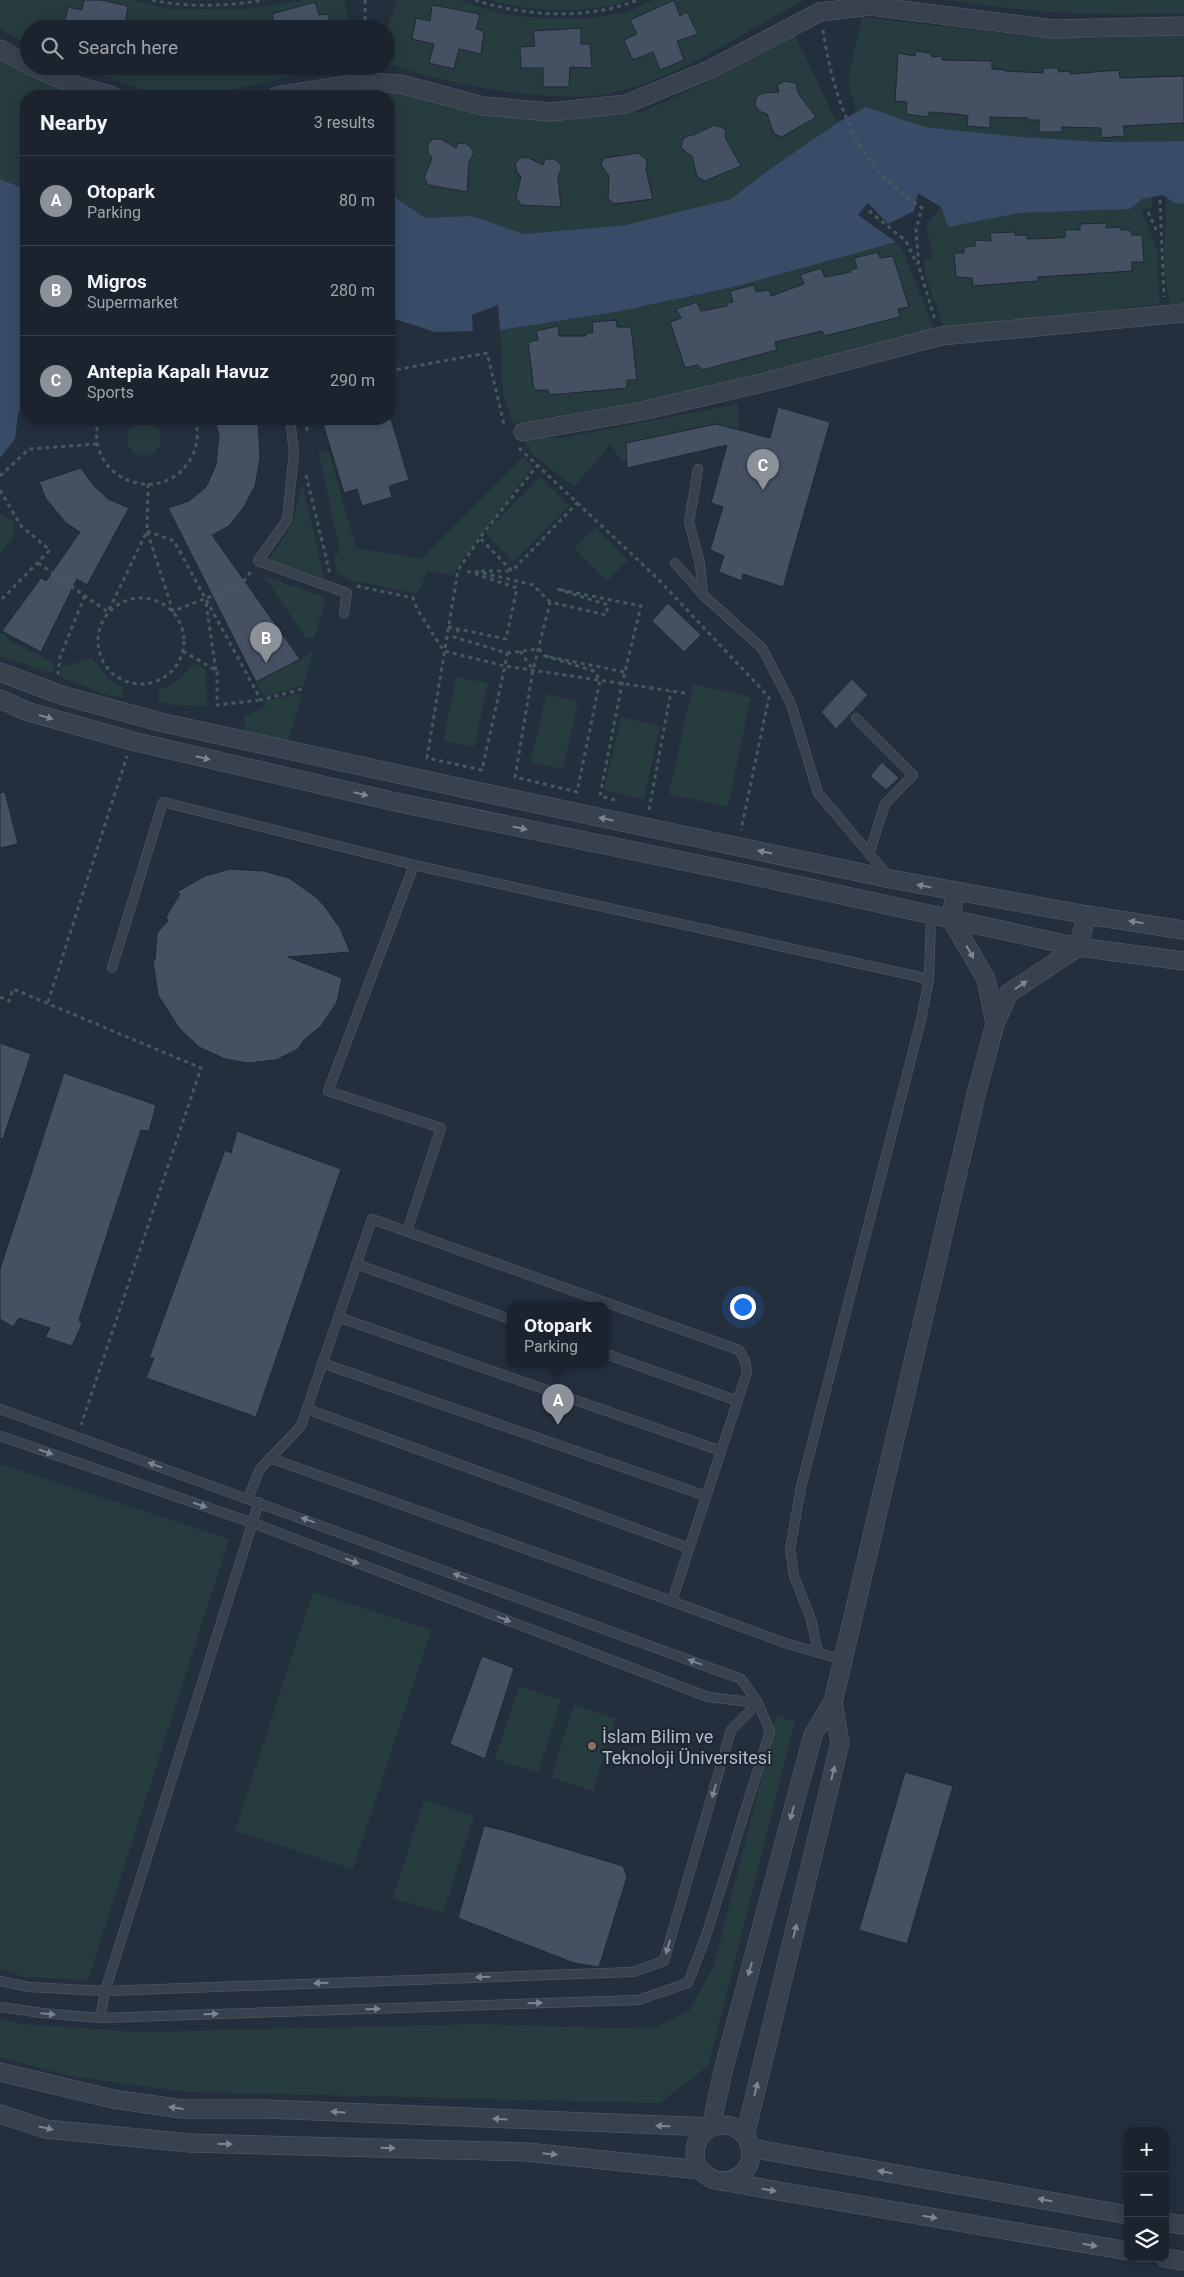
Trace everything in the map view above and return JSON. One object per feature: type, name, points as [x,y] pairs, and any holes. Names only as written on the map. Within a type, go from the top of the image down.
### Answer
[{"type":"street","points":[[315,90],[365,82],[401,84],[483,106],[552,112],[626,104],[711,69],[820,12],[870,6],[1053,29],[1184,26]]},
{"type":"street","points":[[0,49],[20,60]]},
{"type":"street","points":[[51,75],[91,90]]},
{"type":"street","points":[[516,436],[642,411],[766,382],[941,336],[1184,313]]},
{"type":"street","points":[[0,672],[60,695],[160,722],[891,879],[1087,915],[1184,930]]},
{"type":"street","points":[[0,700],[26,711],[132,742],[400,803],[746,874],[1078,947],[1184,961]]},
{"type":"street","points":[[955,892],[951,919],[986,979],[995,1024]]},
{"type":"street","points":[[1087,915],[1078,947],[1009,993],[995,1024],[977,1091],[833,1702],[813,1735],[723,2071],[712,2127],[699,2138],[695,2146],[696,2163],[700,2170],[706,2176],[722,2181],[1124,2251]]},
{"type":"street","points":[[722,2181],[738,2177],[744,2172],[750,2157],[748,2142],[840,1743],[833,1702]]},
{"type":"street","points":[[0,2072],[113,2098],[182,2110],[266,2109],[712,2127],[730,2126],[748,2142],[1124,2214]]},
{"type":"street","points":[[0,2114],[46,2129],[190,2143],[527,2152],[700,2170]]},
{"type":"street","points":[[1169,2223],[1184,2225]]},
{"type":"street","points":[[1169,2259],[1184,2261]]},
{"type":"lane","points":[[291,425],[294,453],[287,520],[258,562],[348,593],[344,613]]},
{"type":"lane","points":[[698,469],[689,522],[700,564],[703,595]]},
{"type":"lane","points":[[675,563],[703,595],[762,648],[790,704],[818,793],[891,879]]},
{"type":"lane","points":[[856,718],[914,775],[885,804],[869,854]]},
{"type":"lane","points":[[112,968],[163,802],[414,865],[929,979]]},
{"type":"lane","points":[[406,1231],[441,1128],[328,1091],[414,865]]},
{"type":"lane","points":[[818,1653],[811,1619],[794,1576],[790,1550],[801,1487],[922,1020],[929,979],[931,915]]},
{"type":"lane","points":[[248,1498],[260,1469],[301,1426],[372,1219],[605,1302]]},
{"type":"lane","points":[[356,1264],[507,1318]]},
{"type":"lane","points":[[609,1304],[739,1350],[745,1361],[747,1372],[672,1601]]},
{"type":"lane","points":[[338,1317],[721,1451]]},
{"type":"lane","points":[[609,1355],[738,1401]]},
{"type":"lane","points":[[322,1363],[706,1496]]},
{"type":"lane","points":[[0,1409],[741,1678],[758,1704],[770,1731],[709,1927],[688,1983],[638,2000],[100,2018],[0,2007]]},
{"type":"lane","points":[[307,1409],[689,1548]]},
{"type":"lane","points":[[0,1436],[253,1523],[708,1697],[758,1704]]},
{"type":"lane","points":[[270,1458],[785,1643],[843,1660]]},
{"type":"lane","points":[[100,2018],[105,1991],[259,1502]]},
{"type":"lane","points":[[0,1981],[29,1987],[105,1991],[633,1972],[664,1961],[731,1730],[758,1704]]},
{"type":"path","points":[[152,0],[174,5],[246,3],[264,0]]},
{"type":"path","points":[[365,0],[365,20]]},
{"type":"path","points":[[475,0],[499,8],[550,14],[589,13],[638,0]]},
{"type":"path","points":[[820,12],[828,61],[846,116],[876,168],[895,188],[922,208],[916,230],[919,267]]},
{"type":"path","points":[[1160,200],[1160,237],[1165,315]]},
{"type":"path","points":[[869,211],[906,241],[919,267],[941,336]]},
{"type":"path","points":[[1148,212],[1160,237]]},
{"type":"path","points":[[395,370],[487,353],[504,424],[516,436],[522,452],[578,502],[658,579],[768,697],[738,847]]},
{"type":"path","points":[[504,424],[516,436]]},
{"type":"path","points":[[97,425],[97,444],[103,459],[113,472],[127,481],[148,484],[158,484],[174,478],[186,467],[194,453],[198,438],[197,425]]},
{"type":"path","points":[[307,425],[307,436]]},
{"type":"path","points":[[0,476],[28,449],[97,444]]},
{"type":"path","points":[[507,653],[482,770],[427,758],[458,570],[537,466]]},
{"type":"path","points":[[307,468],[306,476],[331,580]]},
{"type":"path","points":[[147,531],[101,624],[98,638],[99,653],[106,666],[116,676],[128,682],[142,684],[156,681],[174,669],[184,651],[181,623],[173,611],[147,531],[148,484]]},
{"type":"path","points":[[0,490],[21,526],[50,550],[0,601]]},
{"type":"path","points":[[458,570],[512,571],[578,502]]},
{"type":"path","points":[[147,531],[174,541],[261,700]]},
{"type":"path","points":[[481,539],[512,571]]},
{"type":"path","points":[[173,611],[206,600],[241,585],[258,562]]},
{"type":"path","points":[[38,563],[108,612]]},
{"type":"path","points":[[448,627],[506,640],[517,588],[467,571]]},
{"type":"path","points":[[475,571],[533,585],[550,602],[606,615],[608,605],[557,589],[641,606],[622,684],[600,796],[617,801]]},
{"type":"path","points":[[348,584],[413,598],[417,609],[444,651],[505,666],[685,693]]},
{"type":"path","points":[[60,657],[85,596]]},
{"type":"path","points":[[108,612],[120,603],[133,598],[162,602],[173,611]]},
{"type":"path","points":[[206,600],[216,671],[217,705],[261,700],[302,689]]},
{"type":"path","points":[[539,649],[545,656],[594,671],[600,680],[577,792],[515,777],[533,670],[550,602]]},
{"type":"path","points":[[459,629],[454,637],[507,653],[539,649]]},
{"type":"path","points":[[184,651],[216,671]]},
{"type":"path","points":[[520,651],[533,670]]},
{"type":"path","points":[[545,656],[625,672]]},
{"type":"path","points":[[642,808],[650,810],[671,691]]},
{"type":"path","points":[[48,1002],[132,742]]},
{"type":"path","points":[[0,998],[9,1001],[13,989],[48,1002],[201,1068],[77,1437]]},
{"type":"green space","points":[[0,0],[133,0],[171,10],[251,9],[305,0],[345,0],[347,20],[20,20],[20,40],[0,29]]},
{"type":"green space","points":[[397,0],[459,0],[501,14],[549,19],[589,19],[626,12],[654,0],[804,0],[713,52],[666,75],[617,92],[593,96],[565,97],[501,91],[437,78],[395,66],[395,20],[390,20]]},
{"type":"green space","points":[[490,0],[628,0],[597,8],[559,10],[522,7]]},
{"type":"green space","points":[[951,0],[1184,0],[1184,13],[1067,13]]},
{"type":"green space","points":[[862,17],[1028,36],[1088,39],[1184,35],[1184,141],[1104,142],[1021,137],[925,127],[866,107],[856,112],[848,81]]},
{"type":"green space","points":[[795,35],[837,123],[763,174],[731,199],[626,225],[524,234],[472,216],[425,218],[395,197],[395,93],[491,117],[568,120],[645,111],[720,76]]},
{"type":"green space","points":[[0,58],[20,68],[20,75],[33,75],[57,87],[68,90],[20,90],[20,186],[0,179]]},
{"type":"green space","points":[[103,75],[297,75],[231,90],[143,90]]},
{"type":"green space","points":[[1152,197],[1152,208],[1141,208],[1157,250],[1160,304],[944,329],[925,274],[924,259],[933,258],[926,225],[941,207],[948,227],[1019,213],[1130,209],[1142,199]]},
{"type":"green space","points":[[1166,197],[1176,204],[1184,203],[1184,304],[1170,306],[1164,268]]},
{"type":"green space","points":[[896,242],[901,247],[935,330],[685,394],[513,423],[503,394],[500,330],[616,312],[734,287]]},
{"type":"green space","points":[[738,404],[739,430],[720,432],[719,423],[626,443],[626,459],[621,462],[611,444],[574,487],[531,453],[523,438],[561,438]]},
{"type":"green space","points":[[134,425],[154,425],[160,432],[160,446],[151,455],[137,455],[128,446],[128,432]]},
{"type":"green space","points":[[329,452],[356,548],[421,559],[523,457],[533,467],[456,569],[455,575],[428,571],[417,594],[350,580],[337,573],[334,556],[340,552],[319,453]]},
{"type":"green space","points":[[540,477],[569,506],[514,561],[485,533]]},
{"type":"green space","points":[[302,482],[324,578],[268,561],[293,523]]},
{"type":"green space","points":[[0,512],[14,523],[13,538],[0,553]]},
{"type":"green space","points":[[595,527],[628,560],[607,581],[574,549]]},
{"type":"green space","points":[[264,576],[326,598],[314,638],[306,638]]},
{"type":"green space","points":[[0,633],[6,635],[8,640],[54,663],[53,674],[0,656]]},
{"type":"green space","points":[[313,652],[304,685],[264,697],[256,682]]},
{"type":"green space","points":[[92,658],[108,679],[123,687],[122,697],[110,696],[60,677],[62,667]]},
{"type":"green space","points":[[193,663],[206,669],[207,706],[171,705],[159,701],[159,689],[170,686],[179,680]]},
{"type":"green space","points":[[456,677],[488,683],[474,747],[443,741]]},
{"type":"green space","points":[[693,684],[751,697],[728,807],[669,794]]},
{"type":"green space","points":[[302,693],[288,742],[244,732],[245,716],[266,706],[263,701]]},
{"type":"green space","points":[[546,694],[578,702],[563,769],[531,762]]},
{"type":"green space","points":[[621,717],[660,726],[644,799],[604,790]]},
{"type":"green space","points":[[0,1464],[229,1539],[88,1980],[24,1977],[0,1968]]},
{"type":"green space","points":[[313,1592],[431,1630],[353,1869],[235,1831]]},
{"type":"green space","points":[[519,1686],[561,1700],[538,1773],[495,1759]]},
{"type":"green space","points":[[574,1705],[616,1719],[593,1791],[551,1777]]},
{"type":"green space","points":[[777,1715],[795,1722],[708,2066],[660,2103],[187,2092],[69,2076],[0,2057],[0,2019],[21,2024],[138,2032],[480,2024],[651,2029],[689,2011],[714,1966]]},
{"type":"green space","points":[[424,1800],[474,1816],[443,1913],[393,1898]]},
{"type":"water","points":[[866,107],[925,127],[1021,137],[1104,142],[1184,141],[1184,203],[1176,204],[1163,195],[1142,199],[1130,209],[1019,213],[948,227],[941,207],[918,193],[914,211],[888,224],[868,203],[858,215],[896,242],[738,286],[616,312],[500,330],[498,305],[472,315],[473,331],[435,332],[395,319],[395,197],[425,218],[472,216],[524,234],[626,225],[731,199],[763,174],[837,123]]},
{"type":"water","points":[[0,179],[20,187],[20,409],[15,439],[0,458]]},
{"type":"building","points":[[84,0],[101,0],[128,6],[126,20],[65,20],[68,7],[82,10]]},
{"type":"building","points":[[674,0],[680,16],[687,12],[698,34],[677,41],[684,60],[660,70],[653,52],[633,60],[624,40],[637,34],[630,20]]},
{"type":"building","points":[[315,2],[319,15],[328,14],[330,20],[274,20],[272,14]]},
{"type":"building","points":[[432,5],[480,14],[476,29],[484,31],[481,54],[459,49],[454,69],[429,63],[434,44],[412,39],[416,18],[430,21]]},
{"type":"building","points":[[581,28],[581,44],[590,44],[592,68],[570,67],[569,87],[543,87],[543,68],[521,68],[520,47],[535,46],[533,31]]},
{"type":"building","points":[[916,51],[930,53],[932,57],[942,56],[942,60],[992,61],[992,69],[1005,71],[1043,73],[1043,68],[1058,68],[1059,72],[1070,71],[1070,74],[1119,70],[1120,78],[1184,76],[1184,123],[1123,126],[1125,136],[1101,138],[1101,128],[1062,127],[1062,132],[1039,132],[1039,120],[1028,120],[1028,118],[990,117],[990,128],[967,126],[968,116],[957,114],[929,112],[928,117],[906,114],[907,102],[895,101],[898,53],[915,56]]},
{"type":"building","points":[[785,81],[796,83],[798,93],[816,117],[782,137],[774,134],[767,114],[761,112],[755,106],[756,98],[762,93],[779,92],[777,85]]},
{"type":"building","points":[[714,125],[725,129],[726,139],[741,166],[705,181],[697,177],[692,156],[681,147],[683,139]]},
{"type":"building","points":[[433,139],[441,139],[456,148],[458,143],[467,144],[471,148],[474,153],[469,162],[467,192],[428,185],[424,178],[432,158],[428,152],[428,144]]},
{"type":"building","points":[[638,153],[647,160],[646,170],[653,199],[614,204],[608,198],[609,176],[601,165],[604,158]]},
{"type":"building","points":[[527,157],[543,165],[545,159],[554,159],[562,167],[558,177],[561,207],[521,205],[516,198],[521,177],[517,172],[515,164],[520,158]]},
{"type":"building","points":[[1107,223],[1106,228],[1121,227],[1121,230],[1130,230],[1132,235],[1142,235],[1144,262],[1132,262],[1132,271],[1038,277],[1038,281],[973,286],[972,278],[956,277],[954,253],[964,253],[964,247],[975,246],[975,240],[991,241],[990,233],[1015,232],[1015,235],[1027,235],[1027,239],[1055,238],[1065,237],[1065,230],[1080,230],[1080,224]]},
{"type":"building","points":[[878,252],[880,258],[893,256],[909,307],[898,309],[900,317],[825,336],[822,331],[775,342],[777,350],[702,370],[698,365],[685,368],[670,322],[681,318],[676,309],[697,302],[701,311],[727,306],[727,303],[733,302],[730,291],[754,285],[756,292],[769,290],[771,296],[804,284],[800,275],[821,268],[825,277],[851,272],[850,270],[857,268],[854,258]]},
{"type":"building","points":[[616,320],[617,327],[631,327],[637,380],[627,380],[627,388],[550,395],[548,390],[534,390],[528,342],[538,340],[536,331],[558,326],[559,336],[586,336],[586,333],[593,333],[592,322]]},
{"type":"building","points":[[778,407],[830,422],[783,587],[743,574],[742,581],[719,572],[724,556],[710,550],[723,507],[711,503],[727,445],[627,468],[626,443],[716,424],[770,438]]},
{"type":"building","points":[[216,425],[258,425],[260,458],[255,486],[244,507],[229,526],[212,535],[300,659],[256,682],[168,508],[189,501],[206,487],[216,465],[219,435]]},
{"type":"building","points":[[323,425],[393,425],[409,480],[389,486],[392,497],[362,506],[357,489],[344,493]]},
{"type":"building","points":[[81,468],[93,485],[108,499],[129,508],[87,585],[77,579],[41,652],[2,631],[41,578],[46,581],[80,532],[66,523],[46,499],[39,482]]},
{"type":"building","points":[[668,603],[701,635],[684,652],[652,621]]},
{"type":"building","points":[[852,679],[868,695],[836,729],[821,712]]},
{"type":"building","points":[[882,762],[899,778],[886,790],[870,776]]},
{"type":"building","points":[[5,792],[18,844],[0,848],[0,793]]},
{"type":"building","points":[[230,869],[263,871],[289,878],[317,898],[325,907],[340,928],[350,952],[288,957],[342,978],[337,1002],[321,1026],[304,1040],[298,1049],[276,1060],[248,1063],[225,1059],[199,1047],[179,1028],[158,995],[153,961],[155,960],[157,933],[168,921],[166,917],[180,894],[177,892],[205,876]]},
{"type":"building","points":[[0,1043],[31,1054],[3,1139],[0,1138]]},
{"type":"building","points":[[64,1073],[156,1105],[149,1131],[141,1130],[79,1320],[82,1324],[72,1346],[45,1337],[50,1328],[19,1318],[13,1327],[0,1319],[0,1269]]},
{"type":"building","points":[[237,1131],[341,1169],[256,1417],[146,1378],[154,1358],[149,1358],[225,1150],[231,1153]]},
{"type":"building","points":[[482,1656],[514,1668],[485,1759],[450,1744]]},
{"type":"building","points":[[905,1772],[953,1786],[907,1944],[859,1930]]},
{"type":"building","points":[[484,1826],[623,1866],[627,1877],[599,1967],[574,1963],[458,1918]]},
{"type":"place","name":"Antepia Kapalı Havuz","points":[[763,490]]},
{"type":"place","name":"Migros","points":[[266,663]]},
{"type":"place","name":"Otopark","points":[[558,1425]]},
{"type":"place","name":"İslam Bilim ve Teknoloji Üniversitesi","points":[[592,1746]]}]
